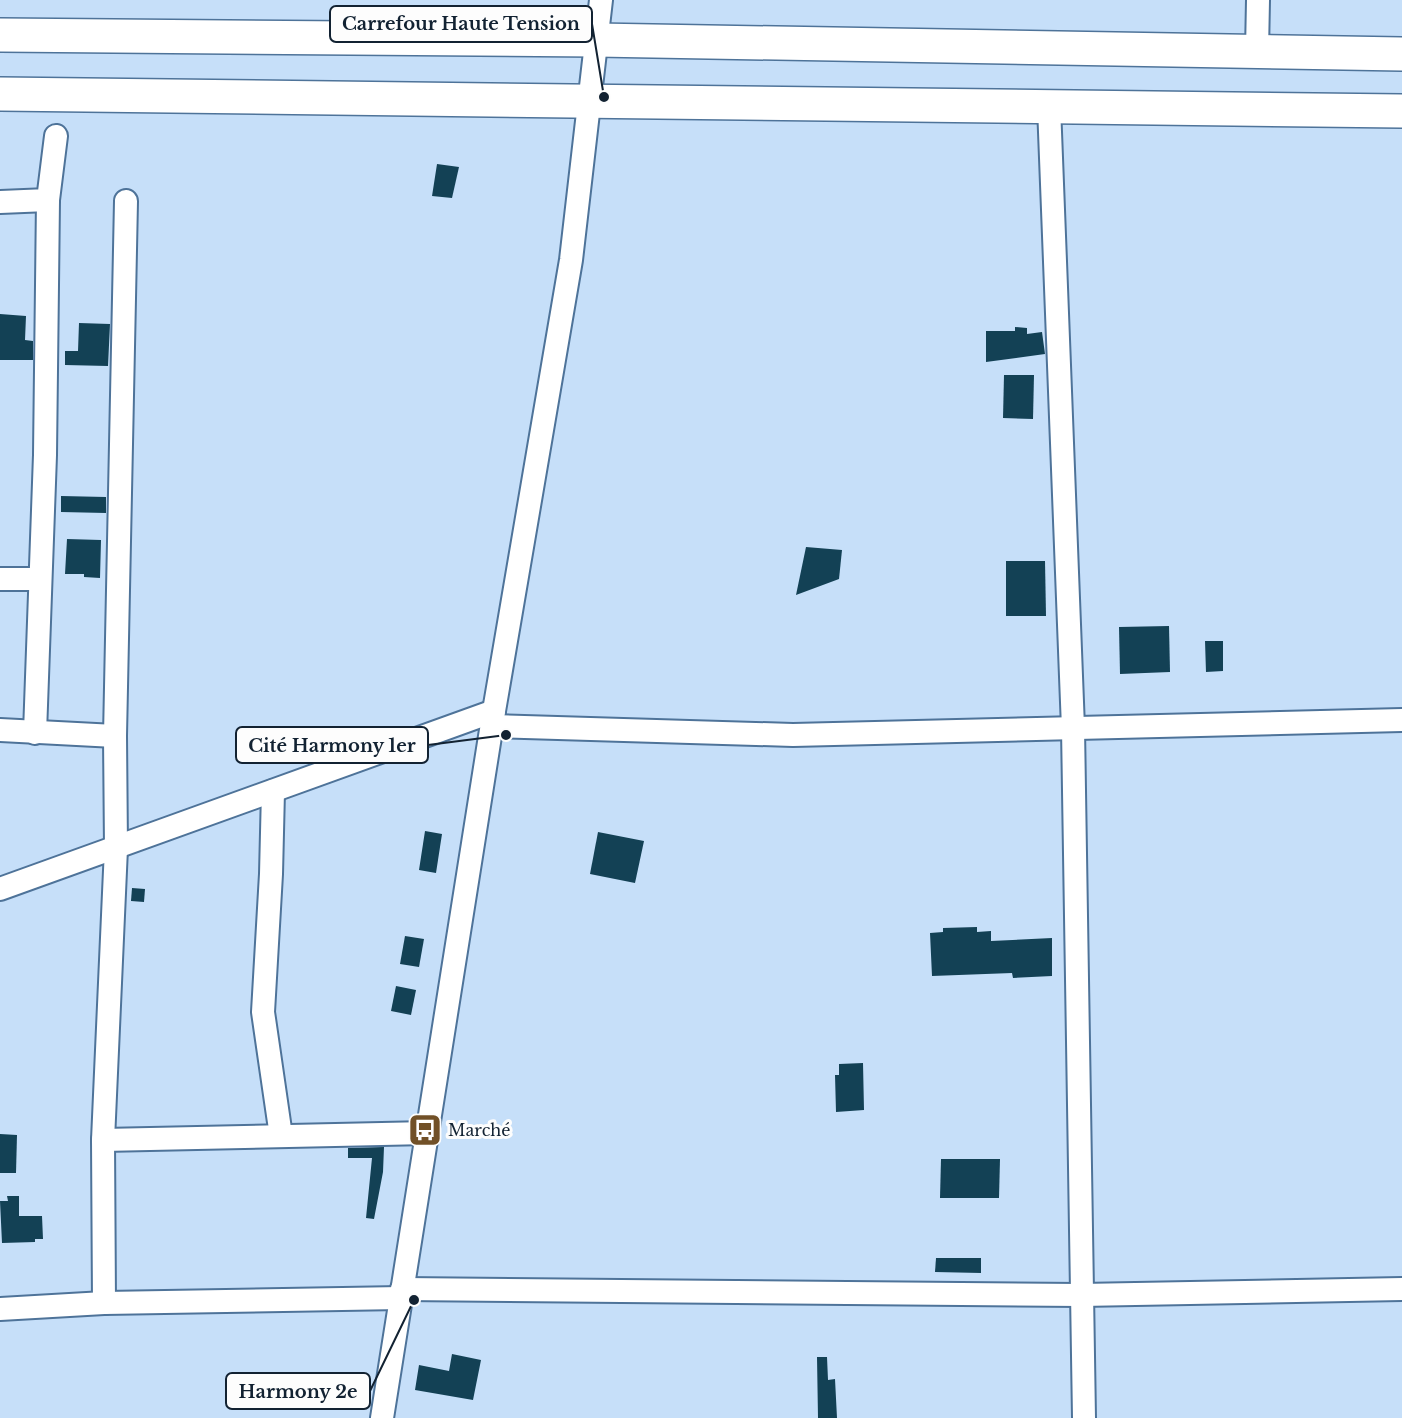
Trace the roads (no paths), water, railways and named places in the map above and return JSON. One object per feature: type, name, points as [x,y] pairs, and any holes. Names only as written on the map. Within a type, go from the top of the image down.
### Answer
[{"type":"highway","points":[[0,35],[597,40],[1402,54]]},
{"type":"highway","points":[[0,94],[1402,111]]},
{"type":"street","points":[[382,1418],[493,718],[571,260],[601,0]]},
{"type":"street","points":[[1257,51],[1258,0]]},
{"type":"street","points":[[1048,106],[1073,728],[1084,1418]]},
{"type":"street","points":[[35,733],[45,455],[48,200],[56,136]]},
{"type":"street","points":[[0,202],[48,200]]},
{"type":"street","points":[[104,1303],[103,1140],[116,848],[126,201]]},
{"type":"street","points":[[0,579],[40,579]]},
{"type":"street","points":[[0,888],[273,791],[493,718],[793,735],[1402,720]]},
{"type":"street","points":[[0,730],[116,736]]},
{"type":"street","points":[[273,791],[263,1012],[281,1136]]},
{"type":"street","points":[[103,1140],[428,1133]]},
{"type":"street","points":[[0,1309],[104,1303],[401,1293],[1081,1295],[1402,1289]]},
{"type":"place","name":"Carrefour Haute Tension","points":[[604,97]]},
{"type":"place","name":"Cité Harmony 1er","points":[[506,735]]},
{"type":"place","name":"Marché","points":[[425,1130]]},
{"type":"place","name":"Harmony 2e","points":[[414,1300]]}]
